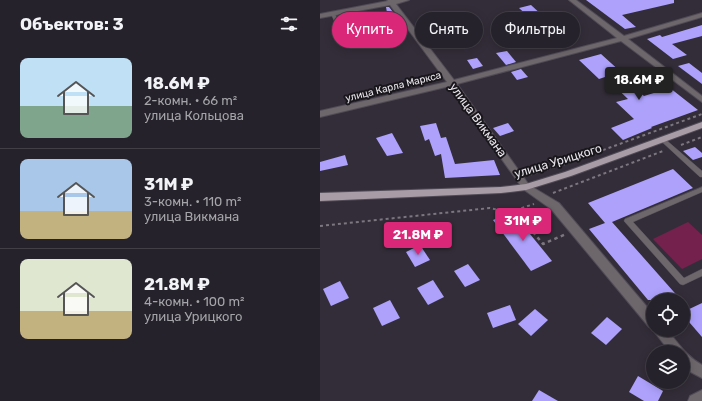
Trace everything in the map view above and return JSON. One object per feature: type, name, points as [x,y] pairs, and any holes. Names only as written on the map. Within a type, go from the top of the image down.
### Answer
[{"type":"main road","name":"улица Урицкого","points":[[320,197],[501,190],[526,186],[568,174],[702,125]]},
{"type":"street","points":[[342,12],[391,1],[406,0]]},
{"type":"street","points":[[572,0],[702,100]]},
{"type":"street","name":"улица Викмана","points":[[391,1],[452,82],[519,178],[526,186],[555,206],[646,315]]},
{"type":"street","points":[[320,16],[332,14]]},
{"type":"street","name":"улица Карла Маркса","points":[[320,114],[622,39],[702,15]]},
{"type":"street","points":[[665,337],[672,345]]},
{"type":"street","points":[[690,365],[702,372]]},
{"type":"street","points":[[695,401],[702,397]]},
{"type":"lane","points":[[663,140],[702,175]]},
{"type":"lane","points":[[702,190],[628,221],[683,282],[702,272]]},
{"type":"path","points":[[519,178],[562,165],[702,114]]},
{"type":"path","points":[[508,212],[545,200],[554,193],[702,137]]},
{"type":"path","points":[[320,226],[477,208],[490,208],[520,215],[543,244],[575,230]]},
{"type":"shaded area","points":[[688,222],[702,235],[702,259],[682,269],[653,239]]},
{"type":"building","points":[[586,0],[674,0],[674,3],[622,15],[636,27],[625,29]]},
{"type":"building","points":[[531,5],[539,12],[523,12],[519,8]]},
{"type":"building","points":[[386,7],[389,7],[393,12],[387,12]]},
{"type":"building","points":[[702,25],[702,36],[672,44],[687,55],[673,59],[647,39],[660,35],[662,37]]},
{"type":"building","points":[[507,51],[516,62],[506,65],[496,53]]},
{"type":"building","points":[[601,54],[622,73],[619,74],[644,96],[670,88],[698,110],[651,127],[652,128],[623,140],[611,128],[634,119],[616,102],[628,99],[605,77],[599,79],[579,60]]},
{"type":"building","points":[[477,58],[483,66],[473,69],[467,60]]},
{"type":"building","points":[[689,63],[702,73],[702,84],[678,66]]},
{"type":"building","points":[[521,69],[528,77],[517,80],[511,72]]},
{"type":"building","points":[[436,123],[441,138],[446,137],[455,164],[494,160],[500,175],[445,178],[441,154],[435,156],[429,139],[425,141],[420,126]]},
{"type":"building","points":[[508,123],[514,131],[500,136],[493,128]]},
{"type":"building","points":[[392,133],[403,153],[387,156],[376,138]]},
{"type":"building","points":[[695,147],[702,153],[702,157],[693,160],[683,151]]},
{"type":"building","points":[[345,155],[348,165],[320,171],[320,162]]},
{"type":"building","points":[[673,169],[693,188],[612,222],[675,293],[646,293],[646,298],[589,229],[605,223],[588,203]]},
{"type":"building","points":[[505,215],[517,218],[552,261],[531,271],[493,220]]},
{"type":"building","points":[[420,245],[430,260],[415,267],[406,252]]},
{"type":"building","points":[[468,264],[480,280],[465,287],[454,271]]},
{"type":"building","points":[[433,280],[444,297],[428,305],[417,288]]},
{"type":"building","points":[[340,281],[349,298],[331,306],[323,289]]},
{"type":"building","points":[[390,300],[400,318],[382,326],[373,308]]},
{"type":"building","points":[[702,303],[702,337],[690,323],[690,309]]},
{"type":"building","points":[[510,305],[516,320],[493,328],[487,313]]},
{"type":"building","points":[[535,309],[548,320],[531,336],[518,324]]},
{"type":"building","points":[[607,317],[622,329],[606,345],[591,333]]},
{"type":"building","points":[[638,376],[646,381],[646,389],[660,389],[663,391],[658,401],[644,401],[629,392]]},
{"type":"building","points":[[539,390],[558,401],[532,401]]}]
